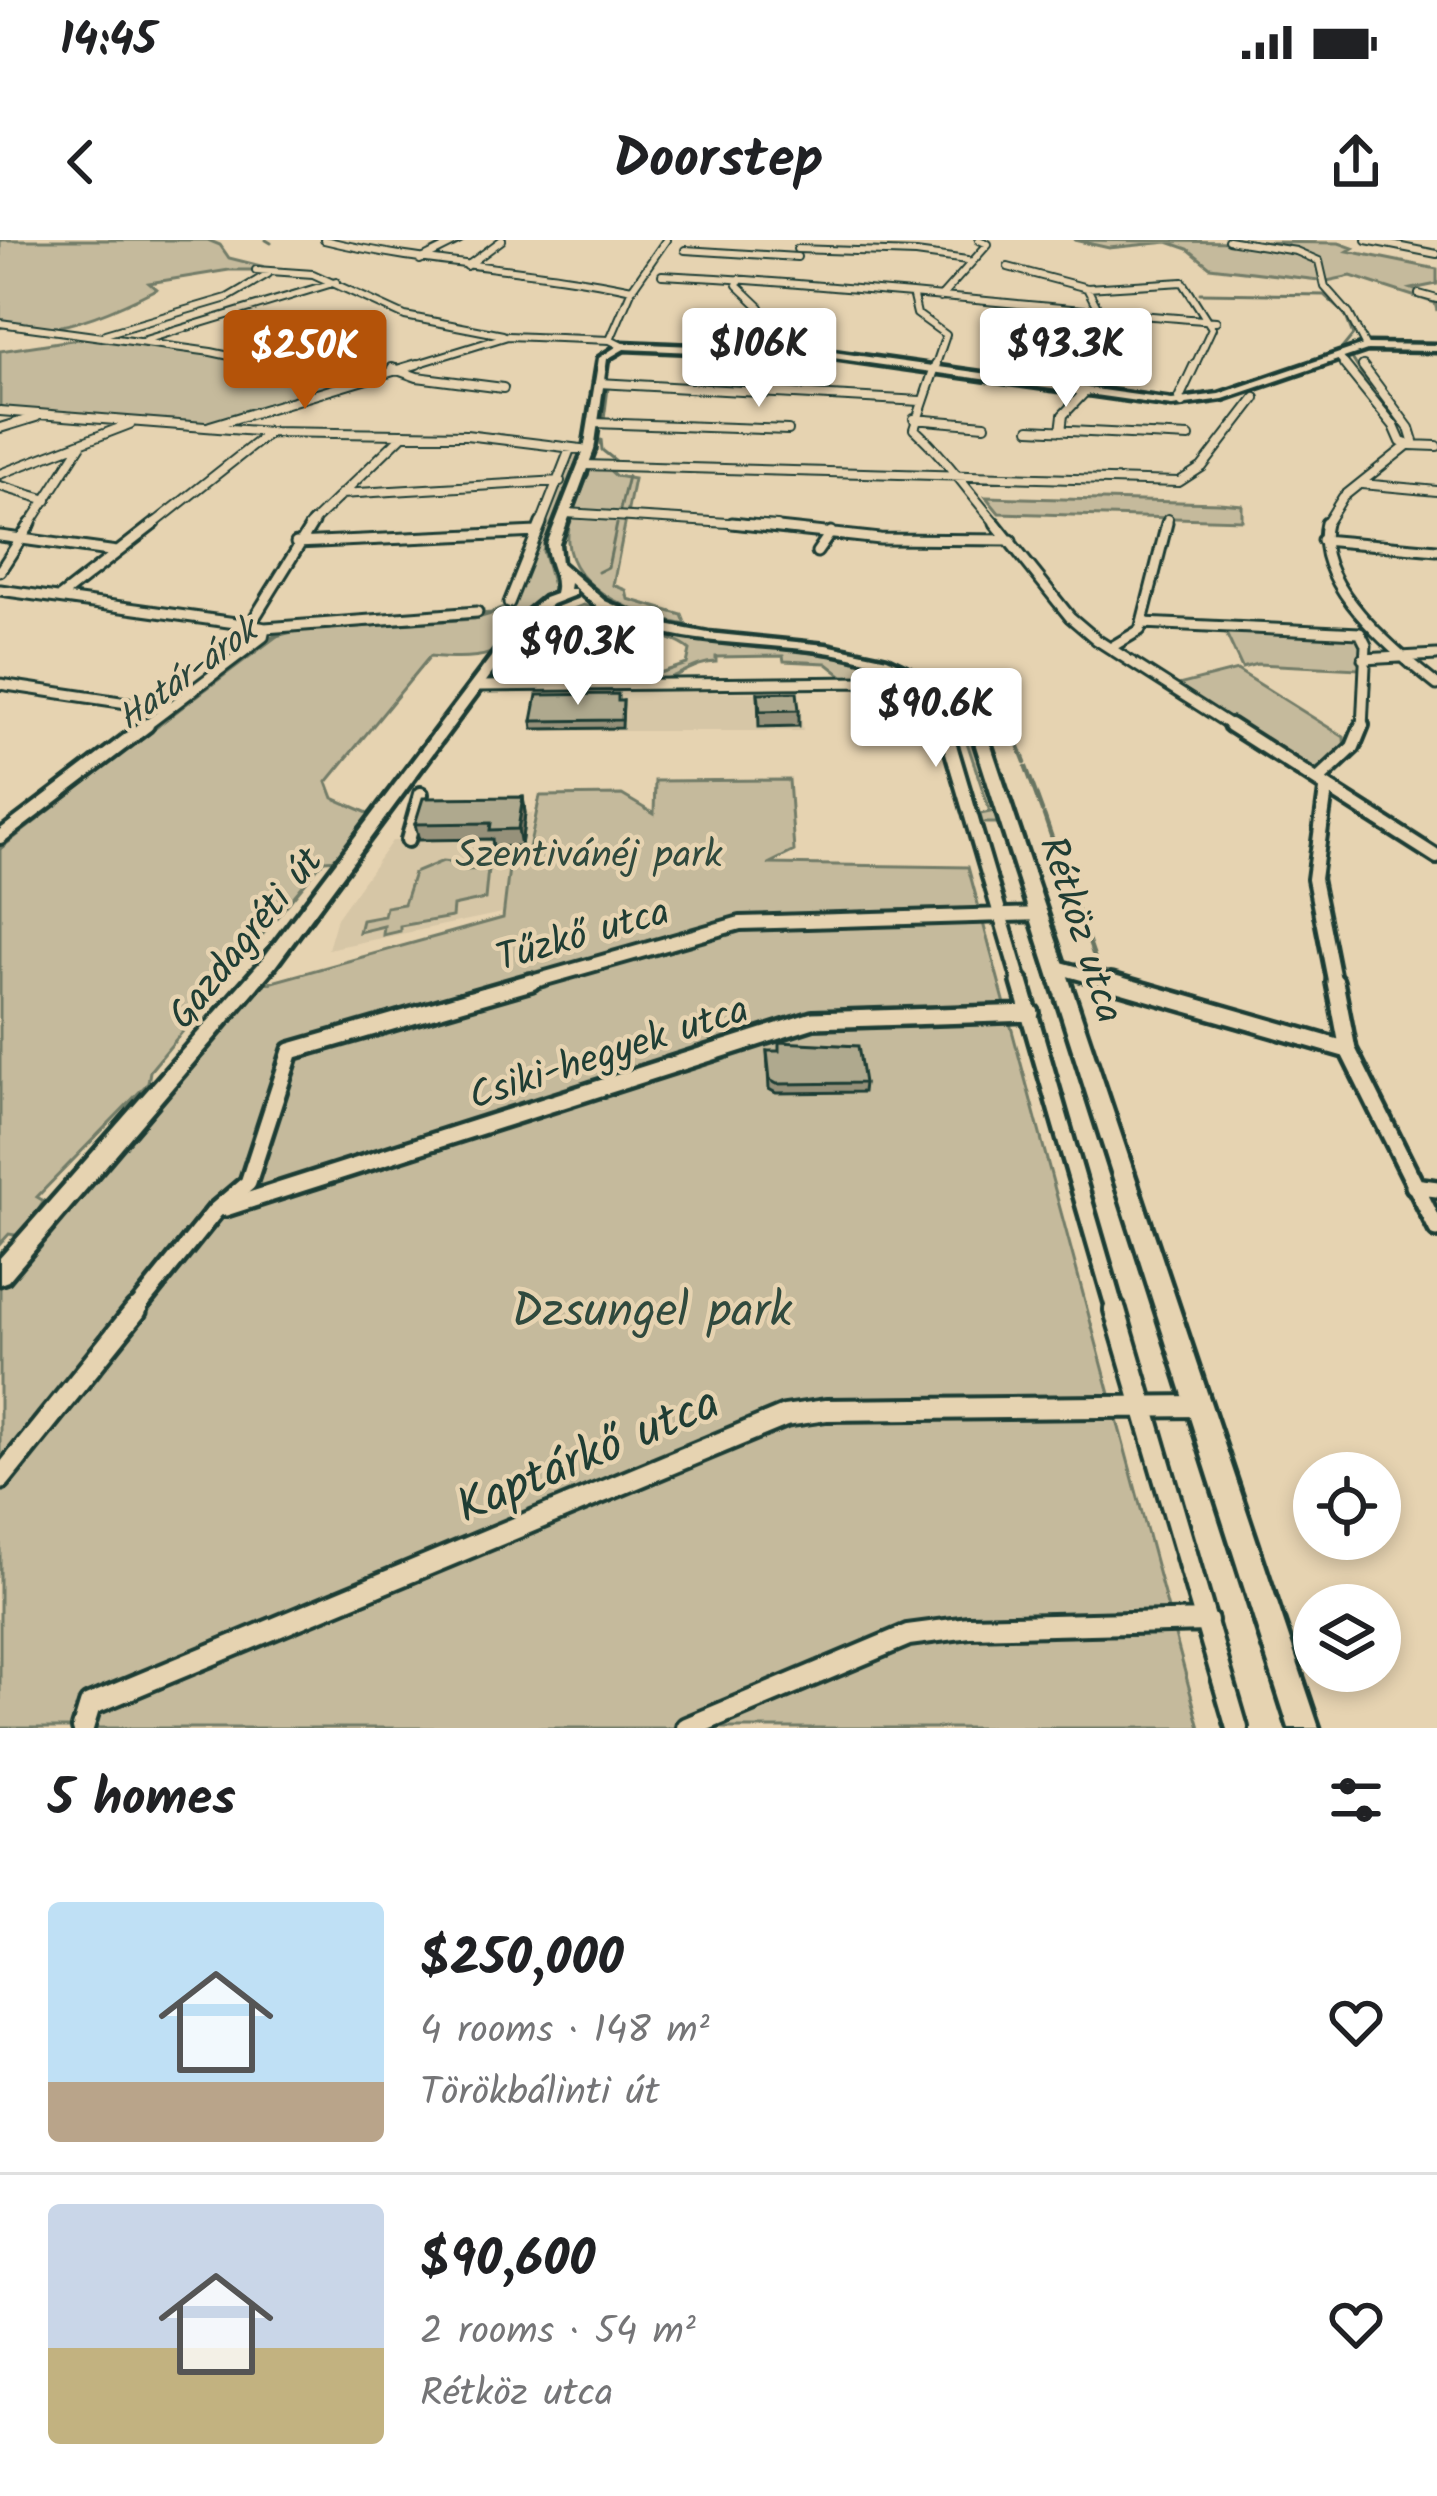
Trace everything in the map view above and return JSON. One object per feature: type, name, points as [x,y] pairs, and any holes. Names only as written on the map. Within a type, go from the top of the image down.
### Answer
[{"type":"street","points":[[324,240],[420,260],[566,275],[632,290]]},
{"type":"street","points":[[420,260],[460,240]]},
{"type":"street","points":[[467,266],[502,240]]},
{"type":"street","points":[[610,340],[632,290],[660,252],[662,240]]},
{"type":"street","points":[[940,298],[964,273],[967,260],[988,244],[979,240]]},
{"type":"street","points":[[1228,240],[1296,251],[1319,261],[1324,287],[1349,314],[1366,347]]},
{"type":"street","points":[[1366,240],[1437,254]]},
{"type":"street","points":[[686,250],[798,248],[967,260]]},
{"type":"street","points":[[782,281],[798,248]]},
{"type":"street","points":[[1008,267],[1087,288],[1183,282],[1213,320],[1179,399],[1182,403]]},
{"type":"street","points":[[98,336],[227,298],[248,282],[279,270]]},
{"type":"street","points":[[256,271],[309,273],[411,318],[508,336],[610,340],[622,346],[741,348],[938,368],[1182,403],[1226,394],[1366,347],[1437,348]]},
{"type":"street","points":[[662,275],[782,281],[913,297],[1213,320]]},
{"type":"street","points":[[739,279],[737,285],[760,307],[741,348]]},
{"type":"street","points":[[140,341],[336,282]]},
{"type":"street","points":[[1061,431],[1095,352],[1091,325],[1096,298],[1087,288]]},
{"type":"street","points":[[1419,293],[1437,299]]},
{"type":"street","points":[[913,297],[917,314],[946,335],[938,368],[914,419],[917,434],[944,456],[953,476],[1012,540],[1070,617],[1110,648],[1437,857]]},
{"type":"street","points":[[0,323],[140,341],[351,381]]},
{"type":"street","points":[[206,428],[508,336]]},
{"type":"street","points":[[561,594],[565,584],[553,544],[589,450],[603,358],[622,346]]},
{"type":"street","points":[[1339,357],[1394,425],[1401,442],[1437,446]]},
{"type":"street","points":[[1363,366],[1409,428],[1410,446]]},
{"type":"street","points":[[392,368],[417,377],[503,388]]},
{"type":"street","points":[[598,383],[921,401]]},
{"type":"street","points":[[1226,394],[1235,400],[1238,416]]},
{"type":"street","points":[[1369,397],[1384,397]]},
{"type":"street","points":[[584,465],[1179,482],[1202,467],[1255,398]]},
{"type":"street","points":[[0,411],[271,433],[486,437],[589,450]]},
{"type":"street","points":[[0,428],[41,416]]},
{"type":"street","points":[[914,419],[985,425]]},
{"type":"street","points":[[593,423],[788,430]]},
{"type":"street","points":[[0,474],[131,424]]},
{"type":"street","points":[[1030,429],[1189,437]]},
{"type":"street","points":[[59,598],[271,433]]},
{"type":"street","points":[[250,625],[296,543],[404,434]]},
{"type":"street","points":[[0,571],[82,443]]},
{"type":"street","points":[[1410,446],[1336,504],[1322,540],[1338,584],[1403,657],[1437,686]]},
{"type":"street","points":[[509,603],[570,449]]},
{"type":"street","points":[[341,494],[560,481]]},
{"type":"street","points":[[1362,484],[1437,491]]},
{"type":"street","points":[[0,486],[46,500]]},
{"type":"street","points":[[566,513],[880,539],[1012,540]]},
{"type":"street","points":[[1110,648],[1136,636],[1142,623],[1168,518]]},
{"type":"street","points":[[561,527],[566,560],[583,592]]},
{"type":"street","points":[[296,543],[536,532]]},
{"type":"street","points":[[817,552],[830,532]]},
{"type":"street","points":[[0,536],[117,552]]},
{"type":"street","points":[[1322,540],[1437,550]]},
{"type":"street","points":[[556,565],[583,592]]},
{"type":"street","points":[[0,590],[265,628],[477,612]]},
{"type":"street","name":"Gazdagréti út","points":[[0,1274],[268,964],[534,611],[561,594],[583,592]]},
{"type":"street","name":"Gazdagréti út","points":[[522,628],[583,592]]},
{"type":"street","name":"Rétköz utca","points":[[583,592],[599,605],[657,628],[865,656],[914,674],[958,702],[985,742],[1304,1728]]},
{"type":"street","name":"Rétköz utca","points":[[583,592],[641,619],[736,641]]},
{"type":"street","points":[[541,615],[572,604],[599,605]]},
{"type":"street","points":[[1142,623],[1354,630],[1365,641],[1360,740],[1322,785],[1314,879],[1348,1050],[1437,1229]]},
{"type":"street","points":[[0,837],[263,637],[265,628]]},
{"type":"street","points":[[1363,659],[1437,655]]},
{"type":"street","name":"Rétköz utca","points":[[479,686],[865,682],[918,698],[950,736],[1237,1728]]},
{"type":"street","points":[[4,688],[167,710]]},
{"type":"street","points":[[408,840],[421,794]]},
{"type":"street","name":"Tűzkő utca","points":[[215,1211],[248,1183],[291,1051],[740,923],[1041,914]]},
{"type":"street","points":[[1057,967],[1348,1050]]},
{"type":"street","name":"Csiki-hegyek utca","points":[[215,1211],[813,1020],[1031,1013]]},
{"type":"street","points":[[1414,1186],[1437,1189]]},
{"type":"street","points":[[0,1479],[215,1211]]},
{"type":"street","points":[[1144,1405],[1200,1406]]},
{"type":"street","name":"Kaptárkő utca","points":[[87,1717],[784,1417],[826,1410],[1144,1405]]},
{"type":"street","points":[[687,1728],[852,1654],[908,1635],[970,1628],[1207,1622]]},
{"type":"shaded area","points":[[536,689],[799,693],[803,731],[531,731]]},
{"type":"shaded area","points":[[533,813],[527,859],[509,869],[502,913],[328,949],[337,918],[392,841],[417,840],[423,815]]},
{"type":"green space","points":[[0,240],[208,240],[220,245],[229,258],[261,266],[149,283],[156,289],[74,323],[0,328]]},
{"type":"green space","points":[[1074,240],[1339,243],[1353,248],[1348,251],[1437,269],[1437,284],[1412,289],[1437,298],[1437,311],[1435,303],[1351,276],[1327,281],[1210,267],[1188,249],[1168,242],[1109,248]]},
{"type":"green space","points":[[98,336],[211,352],[351,381],[205,428],[0,411],[0,351]]},
{"type":"green space","points":[[574,452],[580,453],[543,551],[555,593],[495,651],[460,658],[430,656],[327,782],[333,798],[370,814],[339,859],[324,860],[150,1071],[148,1083],[37,1197],[44,1201],[22,1236],[9,1234],[0,1244],[0,843],[277,636],[274,633],[491,613],[509,606]]},
{"type":"green space","points":[[607,468],[616,476],[634,479],[613,585],[626,590],[628,599],[682,615],[686,625],[613,600],[582,575],[572,560],[568,533],[576,506],[590,470]]},
{"type":"green space","points":[[986,497],[1242,505],[1242,520],[999,513]]},
{"type":"green space","points":[[583,605],[678,635],[864,660],[929,687],[976,737],[1002,823],[982,823],[980,814],[990,812],[961,724],[948,721],[918,693],[895,684],[845,678],[826,663],[784,661],[783,656],[716,657],[716,662],[653,681],[653,675],[687,664],[690,650],[668,639],[624,633],[585,638],[541,660],[514,661],[543,621]]},
{"type":"green space","points":[[1224,629],[1355,632],[1364,644],[1359,669],[1257,664],[1242,668]]},
{"type":"green space","points":[[1237,670],[1344,737],[1345,752],[1316,769],[1305,767],[1178,685]]},
{"type":"green space","name":"Dzsungel park","points":[[789,780],[794,851],[768,864],[968,867],[1200,1728],[0,1728],[0,1288],[254,987],[503,918],[509,868],[527,858],[540,796],[622,795],[654,814],[655,781]]},
{"type":"green space","points":[[443,861],[463,863],[463,870],[488,869],[485,899],[453,906],[452,917],[400,926],[400,931],[383,935],[384,926],[359,932],[362,920],[384,916],[386,907],[404,904],[414,873]]},
{"type":"building","points":[[797,692],[799,710],[760,711],[758,693]]},
{"type":"building","points":[[618,694],[618,701],[623,701],[622,720],[532,721],[537,695]]},
{"type":"building","points":[[523,797],[518,829],[490,830],[491,823],[415,824],[423,798]]},
{"type":"building","points":[[779,1042],[858,1046],[864,1083],[777,1084],[770,1080],[767,1051],[779,1051]]},
{"type":"waterway","points":[[266,240],[271,243]]},
{"type":"waterway","points":[[1200,293],[1324,295],[1345,314],[1353,335],[1340,351]]},
{"type":"waterway","points":[[1353,360],[1374,394]]},
{"type":"waterway","points":[[604,419],[608,388]]},
{"type":"waterway","points":[[1379,400],[1402,434]]},
{"type":"waterway","points":[[601,440],[602,450],[621,465]]},
{"type":"waterway","points":[[619,514],[628,476]]},
{"type":"waterway","points":[[598,572],[608,567],[617,524]]},
{"type":"waterway","name":"Határ-árok","points":[[155,728],[272,637],[296,631],[474,619],[508,609]]},
{"type":"waterway","name":"Határ-árok","points":[[0,848],[158,725]]},
{"type":"waterway","points":[[1012,729],[1025,762]]},
{"type":"waterway","points":[[1026,767],[1042,811]]},
{"type":"waterway","points":[[1044,815],[1054,844]]},
{"type":"waterway","points":[[1055,847],[1078,911]]},
{"type":"waterway","points":[[1080,916],[1098,968]]},
{"type":"park label","name":"Szentivánéj park","points":[[589,853]]}]
